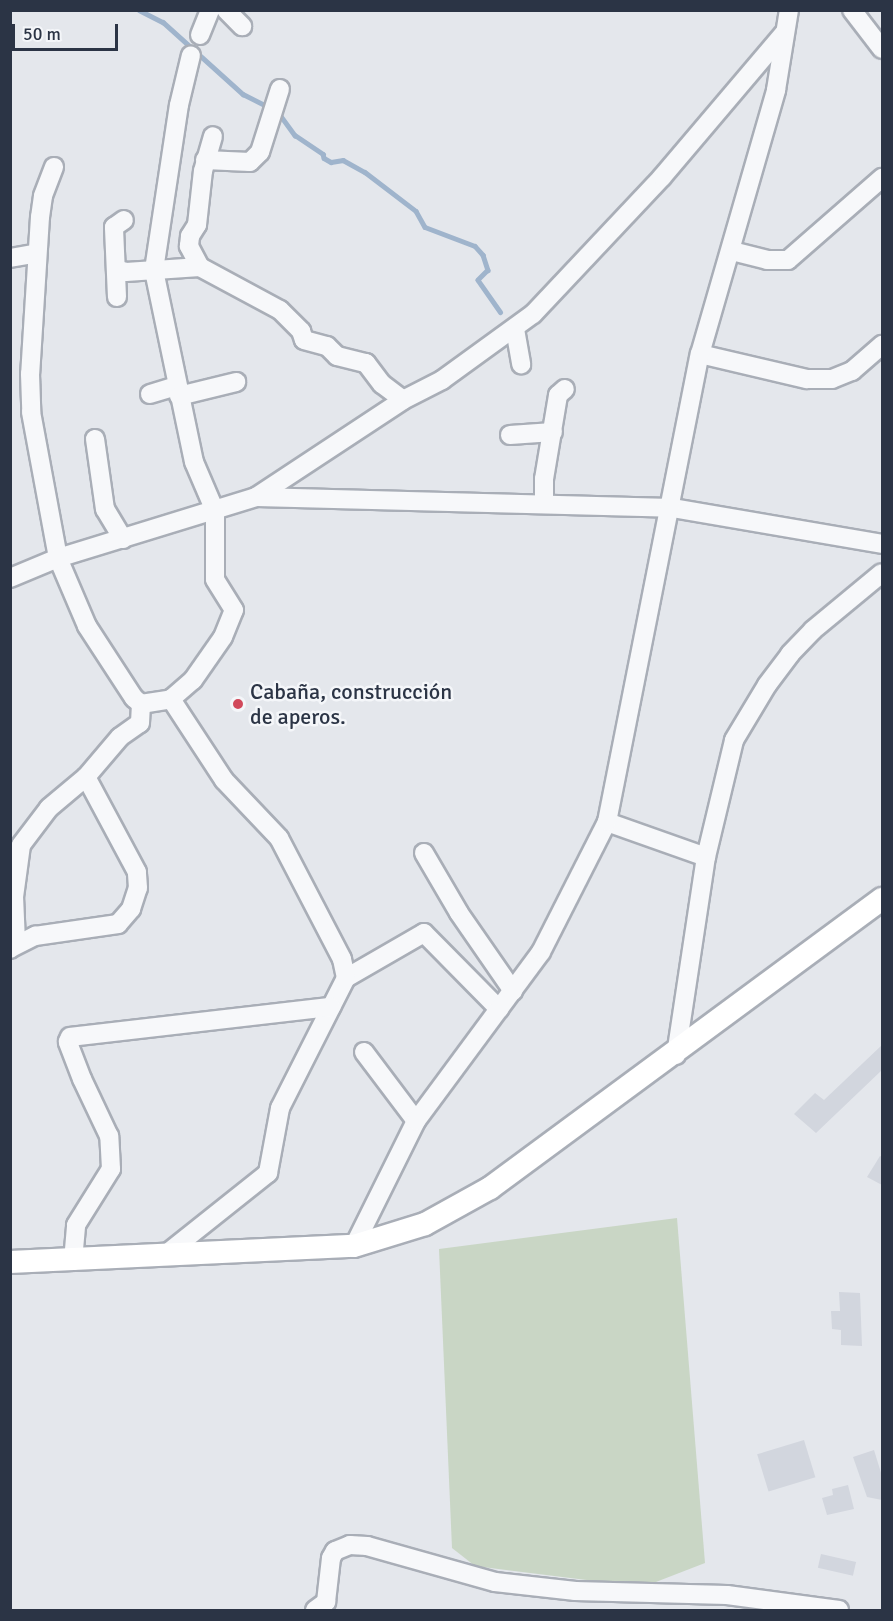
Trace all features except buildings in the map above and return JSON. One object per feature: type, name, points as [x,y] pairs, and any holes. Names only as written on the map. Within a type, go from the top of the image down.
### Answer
[{"type":"main road","points":[[10,1262],[73,1261],[354,1246],[455,1210],[676,1055],[882,899]]},
{"type":"street","points":[[200,35],[210,10]]},
{"type":"street","points":[[226,10],[242,26]]},
{"type":"street","points":[[354,1246],[416,1121],[541,952],[608,822],[672,508],[700,354],[732,251],[776,90],[789,10]]},
{"type":"street","points":[[852,10],[882,49]]},
{"type":"street","points":[[12,574],[256,497],[403,400],[442,380],[514,329],[662,177],[785,32]]},
{"type":"street","points":[[141,704],[171,699],[193,680],[223,637],[234,610],[215,579],[214,511],[194,462],[154,270],[179,105],[191,55]]},
{"type":"street","points":[[206,160],[250,162],[260,152],[280,89]]},
{"type":"street","points":[[200,267],[189,246],[197,225],[206,160],[213,136]]},
{"type":"street","points":[[12,948],[14,897],[21,845],[50,808],[86,777],[111,745],[140,723],[141,704],[87,626],[58,558],[31,412],[37,253],[43,195],[54,168]]},
{"type":"street","points":[[732,251],[767,260],[788,260],[882,178]]},
{"type":"street","points":[[117,297],[114,227],[124,220]]},
{"type":"street","points":[[10,258],[37,253]]},
{"type":"street","points":[[116,269],[126,272],[200,267],[280,310],[301,331],[304,340],[327,346],[337,356],[366,363],[382,384],[403,400]]},
{"type":"street","points":[[514,329],[521,364]]},
{"type":"street","points":[[700,354],[807,379],[832,379],[852,370],[882,345]]},
{"type":"street","points":[[150,394],[236,382]]},
{"type":"street","points":[[544,504],[544,479],[558,395],[565,389]]},
{"type":"street","points":[[510,435],[553,432]]},
{"type":"street","points":[[96,439],[105,509],[123,539]]},
{"type":"street","points":[[256,497],[672,508],[882,544]]},
{"type":"street","points":[[676,1055],[706,857],[734,740],[749,713],[784,662],[813,630],[882,573]]},
{"type":"street","points":[[171,699],[224,780],[279,838],[342,959],[346,978]]},
{"type":"street","points":[[12,948],[34,936],[118,924],[131,909],[138,888],[137,872],[86,777]]},
{"type":"street","points":[[608,822],[706,857]]},
{"type":"street","points":[[424,853],[459,914],[513,991]]},
{"type":"street","points":[[165,1255],[268,1173],[280,1108],[346,978],[424,933],[499,1010]]},
{"type":"street","points":[[73,1261],[76,1225],[111,1169],[109,1136],[82,1078],[68,1042],[70,1037],[332,1007]]},
{"type":"street","points":[[364,1052],[416,1121]]},
{"type":"street","points":[[315,1611],[327,1602],[331,1558],[335,1551],[350,1545],[367,1546],[495,1582],[685,1602],[727,1595],[839,1611]]},
{"type":"shaded area","points":[[882,1045],[882,1070],[816,1133],[794,1114],[815,1093],[824,1100]]},
{"type":"shaded area","points":[[880,1156],[882,1157],[882,1185],[867,1177]]},
{"type":"shaded area","points":[[839,1292],[860,1293],[862,1346],[841,1345],[841,1330],[832,1329],[831,1311],[840,1311]]},
{"type":"shaded area","points":[[804,1440],[815,1477],[769,1492],[757,1454]]},
{"type":"shaded area","points":[[874,1450],[882,1476],[882,1500],[867,1497],[853,1457]]},
{"type":"shaded area","points":[[848,1485],[854,1509],[827,1515],[822,1498],[833,1495],[832,1489]]},
{"type":"shaded area","points":[[821,1554],[856,1562],[853,1576],[818,1568]]},
{"type":"green space","points":[[677,1218],[705,1563],[643,1587],[475,1566],[452,1548],[439,1249]]},
{"type":"waterway","points":[[139,10],[163,22],[243,94],[270,108]]},
{"type":"waterway","points":[[278,112],[295,135],[323,154],[324,158],[331,162],[343,160],[365,172],[416,211],[425,227],[475,246],[483,255],[488,270],[478,280],[500,312]]},
{"type":"place","name":"Cabaña, construcción de aperos.","points":[[238,704]]}]
